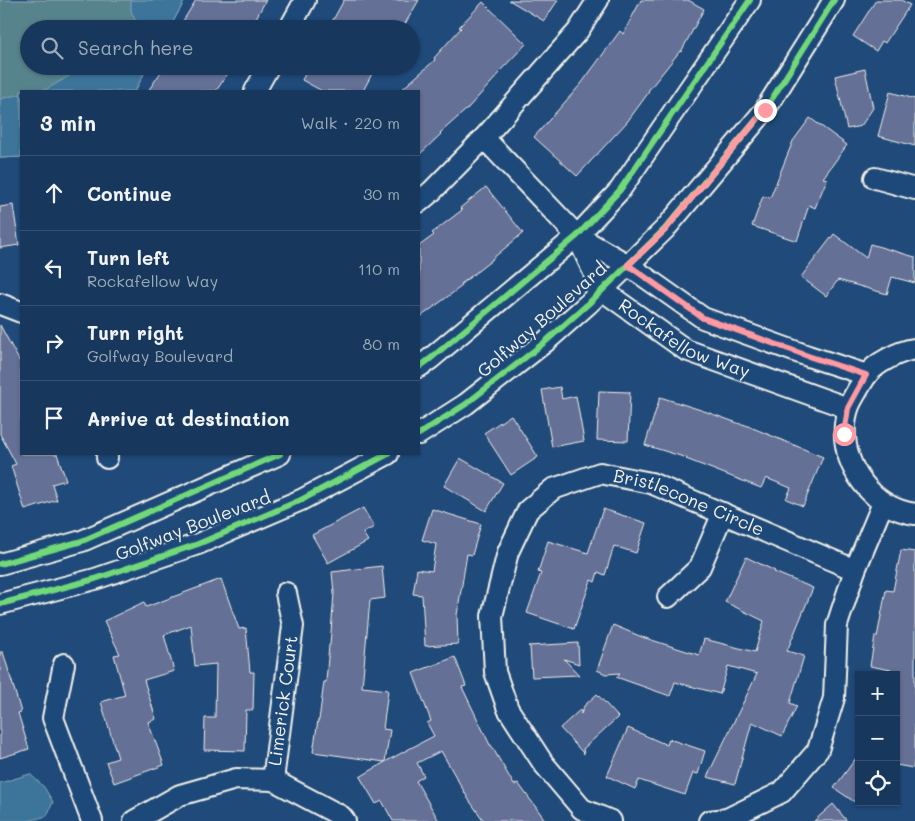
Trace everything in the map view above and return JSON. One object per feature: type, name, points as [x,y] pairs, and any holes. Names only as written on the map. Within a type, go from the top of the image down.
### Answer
[{"type":"street","points":[[294,20],[304,0]]},
{"type":"street","points":[[420,201],[432,192],[484,138],[578,31],[598,0]]},
{"type":"street","points":[[420,366],[577,236],[620,190],[750,0]]},
{"type":"street","name":"Golfway Boulevard","points":[[420,433],[466,404],[545,342],[588,304],[665,230],[765,110],[834,0]]},
{"type":"street","points":[[256,90],[263,75]]},
{"type":"street","points":[[484,138],[577,236]]},
{"type":"street","points":[[875,178],[915,189]]},
{"type":"street","name":"Rockafellow Way","points":[[577,236],[628,265],[703,318],[866,375]]},
{"type":"street","name":"Rockafellow Way","points":[[577,236],[602,290],[686,350],[848,408]]},
{"type":"street","points":[[0,304],[20,312]]},
{"type":"street","points":[[915,349],[907,350],[885,360],[866,375],[848,408],[844,434],[848,455],[856,473],[868,490],[883,503],[915,514]]},
{"type":"street","name":"Golfway Boulevard","points":[[0,564],[82,541],[278,455]]},
{"type":"street","name":"Golfway Boulevard","points":[[0,604],[95,579],[198,544],[302,500],[386,455]]},
{"type":"street","name":"Bristlecone Circle","points":[[610,821],[582,809],[544,763],[508,709],[495,672],[492,616],[508,552],[528,510],[553,489],[600,474],[652,482],[855,570]]},
{"type":"street","points":[[721,820],[782,792],[818,750],[834,698],[837,625],[855,570],[883,503]]},
{"type":"street","points":[[668,597],[700,567],[723,513]]},
{"type":"street","name":"Limerick Court","points":[[273,780],[293,626],[286,593]]},
{"type":"street","points":[[64,664],[52,718],[92,821]]},
{"type":"street","points":[[134,821],[180,795],[236,779],[273,780],[341,816],[345,821]]},
{"type":"green space","points":[[0,0],[185,0],[174,20],[20,20],[20,75],[143,75],[136,90],[20,90],[20,157],[0,158]]},
{"type":"water","points":[[131,0],[185,0],[174,20],[135,20],[131,11]]},
{"type":"water","points":[[71,75],[143,75],[136,90],[42,90],[47,89]]},
{"type":"water","points":[[20,94],[20,157],[0,158],[0,99]]},
{"type":"water","points":[[30,774],[44,787],[53,802],[47,816],[28,821],[0,821],[0,783]]},
{"type":"building","points":[[196,0],[266,0],[255,20],[184,20]]},
{"type":"building","points":[[344,0],[419,0],[407,20],[333,20]]},
{"type":"building","points":[[509,0],[558,0],[544,21]]},
{"type":"building","points":[[641,0],[688,0],[704,9],[681,52],[648,91],[627,122],[577,176],[534,137],[581,84],[620,31],[623,34]]},
{"type":"building","points":[[876,0],[901,0],[910,5],[885,43],[882,41],[876,51],[853,36]]},
{"type":"building","points":[[483,2],[526,44],[467,109],[420,154],[420,90],[401,90],[435,60],[434,58],[461,28],[459,27]]},
{"type":"building","points":[[865,69],[873,108],[861,126],[847,129],[835,76]]},
{"type":"building","points":[[159,75],[227,75],[217,90],[149,90]]},
{"type":"building","points":[[304,75],[371,75],[364,90],[320,90],[302,80]]},
{"type":"building","points":[[890,92],[915,99],[915,146],[878,136]]},
{"type":"building","points":[[810,118],[847,145],[823,178],[827,179],[815,208],[809,205],[797,241],[752,226],[763,196],[770,198],[793,141]]},
{"type":"building","points":[[486,187],[523,233],[461,284],[462,286],[420,317],[420,245],[434,235],[432,233],[462,210],[460,208]]},
{"type":"building","points":[[13,205],[19,245],[0,248],[0,207]]},
{"type":"building","points":[[834,234],[866,258],[870,244],[915,257],[915,283],[892,277],[887,294],[838,280],[826,296],[801,277]]},
{"type":"building","points":[[0,325],[20,362],[20,455],[57,455],[66,480],[52,484],[57,500],[25,510],[11,466],[16,464],[0,434]]},
{"type":"building","points":[[560,387],[562,399],[576,396],[584,441],[552,447],[542,390]]},
{"type":"building","points":[[599,391],[630,392],[628,441],[597,440]]},
{"type":"building","points":[[660,397],[743,424],[823,457],[803,506],[786,499],[791,488],[766,478],[761,488],[687,458],[645,445]]},
{"type":"building","points":[[511,415],[538,457],[511,475],[484,433]]},
{"type":"building","points":[[460,458],[503,483],[486,511],[444,486]]},
{"type":"building","points":[[363,508],[374,527],[363,533],[368,541],[328,563],[312,535]]},
{"type":"building","points":[[432,509],[481,524],[472,555],[467,554],[457,615],[458,644],[425,646],[422,595],[413,594],[417,569],[432,571],[436,544],[422,540]]},
{"type":"building","points":[[603,509],[646,523],[636,553],[614,546],[605,575],[598,572],[595,582],[591,580],[574,629],[527,613],[541,573],[538,572],[548,541],[588,553]]},
{"type":"building","points":[[901,550],[915,552],[915,757],[913,768],[900,766],[900,671],[870,666],[886,590],[893,591]]},
{"type":"building","points":[[746,557],[774,572],[813,588],[787,651],[804,656],[790,703],[797,706],[782,736],[752,722],[735,784],[707,777],[757,674],[728,666],[720,694],[675,682],[670,696],[616,677],[620,673],[606,674],[597,670],[613,625],[642,637],[699,655],[704,639],[755,652],[764,621],[725,602]]},
{"type":"building","points":[[382,566],[385,598],[370,600],[362,687],[388,690],[383,729],[390,730],[385,762],[313,752],[324,682],[326,682],[330,645],[334,593],[332,572]]},
{"type":"building","points":[[221,579],[239,629],[246,628],[250,672],[254,672],[253,710],[246,710],[245,751],[204,750],[205,718],[215,718],[216,664],[195,666],[191,625],[164,635],[174,671],[144,680],[156,719],[148,722],[164,765],[114,783],[106,762],[118,758],[101,702],[125,695],[114,655],[120,654],[104,621],[144,602],[146,607]]},
{"type":"building","points":[[578,643],[579,664],[564,659],[579,675],[532,677],[530,647],[528,646]]},
{"type":"building","points":[[0,652],[3,652],[21,712],[18,713],[29,749],[0,758]]},
{"type":"building","points":[[455,657],[466,686],[462,687],[490,745],[514,785],[518,783],[546,821],[484,821],[469,800],[441,751],[417,763],[424,776],[416,781],[439,821],[393,821],[382,801],[376,804],[360,777],[434,736],[427,723],[431,721],[413,673]]},
{"type":"building","points":[[597,694],[618,717],[583,749],[584,754],[560,728],[581,709],[581,714],[584,706]]},
{"type":"building","points":[[628,728],[667,745],[669,739],[705,751],[698,774],[693,773],[685,795],[639,780],[635,789],[607,776]]},
{"type":"building","points":[[855,759],[855,802],[834,788]]},
{"type":"building","points":[[833,804],[847,821],[814,821]]},
{"type":"cycle path","points":[[420,366],[577,236],[620,190],[750,0]]},
{"type":"cycle path","points":[[420,433],[466,404],[545,342],[588,304],[665,229],[765,110],[834,0]]},
{"type":"cycle path","points":[[0,564],[82,541],[278,455]]},
{"type":"cycle path","points":[[0,604],[95,579],[198,544],[301,500],[386,455]]},
{"type":"route","points":[[765,110],[665,230],[628,265],[703,318],[866,375],[848,408],[844,434]]}]
